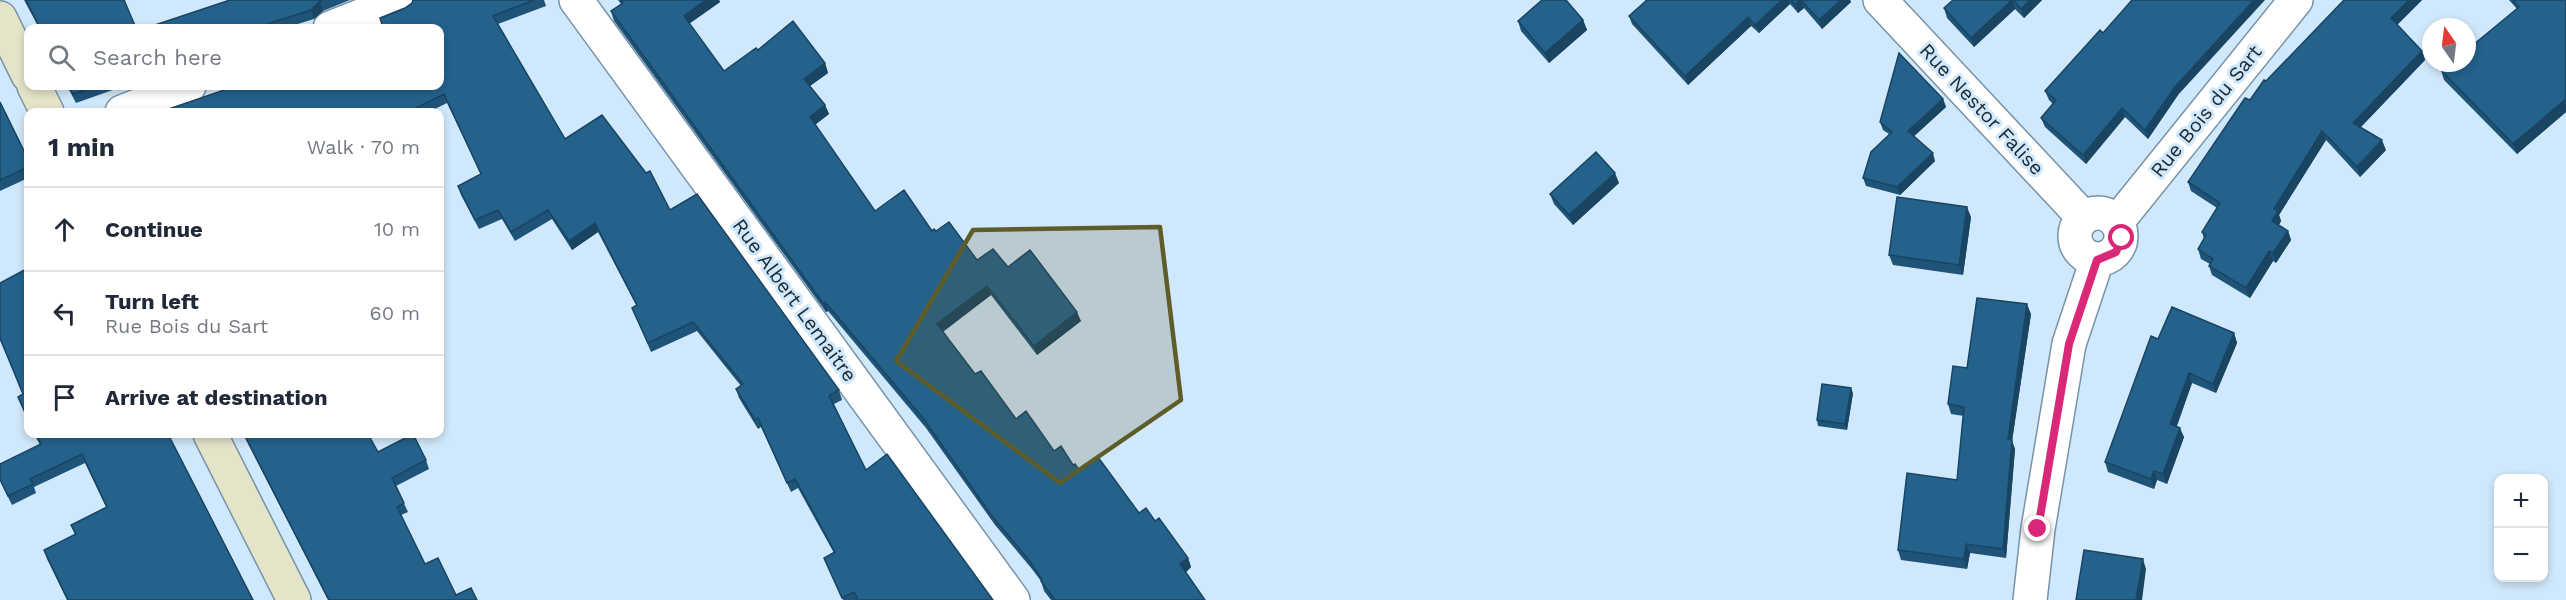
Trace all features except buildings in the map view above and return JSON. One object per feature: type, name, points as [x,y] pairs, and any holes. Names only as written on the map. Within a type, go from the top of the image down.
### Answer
[{"type":"main road","points":[[0,18],[24,67]]},
{"type":"main road","points":[[36,90],[45,108]]},
{"type":"main road","points":[[212,438],[294,600]]},
{"type":"street","points":[[340,24],[401,0]]},
{"type":"street","name":"Rue Albert Lemaitre","points":[[576,0],[1013,600]]},
{"type":"street","name":"Rue Nestor Falise","points":[[1880,0],[2084,218]]},
{"type":"street","name":"Rue Bois du Sart","points":[[2117,222],[2296,0]]},
{"type":"street","points":[[132,108],[179,90]]},
{"type":"street","points":[[2095,213],[2103,213],[2117,222],[2121,230],[2120,246],[2109,257],[2097,260],[2089,258],[2077,247],[2075,231],[2084,218],[2095,213]]},
{"type":"street","points":[[2030,600],[2038,529],[2069,344],[2097,260]]},
{"type":"highlighted area","points":[[1160,227],[1181,400],[1060,483],[896,361],[973,230]]},
{"type":"route","points":[[2038,529],[2069,344],[2097,260],[2109,257],[2116,252],[2122,238]]}]
